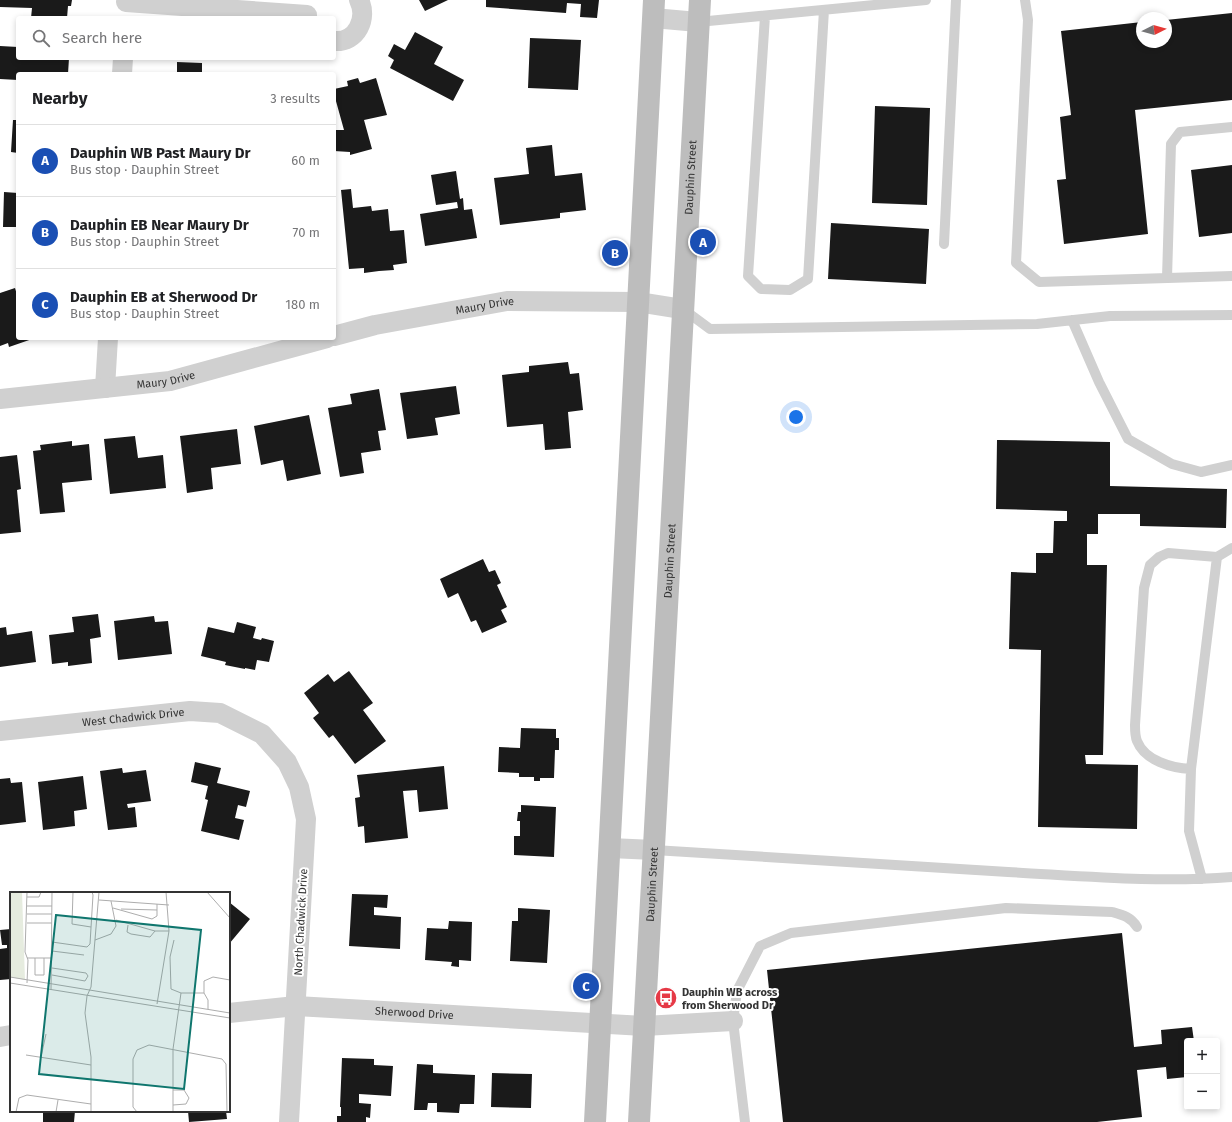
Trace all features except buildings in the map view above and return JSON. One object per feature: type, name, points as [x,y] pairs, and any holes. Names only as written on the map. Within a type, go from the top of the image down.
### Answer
[{"type":"main road","name":"Dauphin Street","points":[[639,1122],[700,0]]},
{"type":"main road","points":[[595,1122],[654,9]]},
{"type":"street","points":[[336,42],[346,40],[354,35],[359,28],[362,19],[362,10],[359,0]]},
{"type":"street","points":[[126,7],[309,11]]},
{"type":"street","points":[[654,9],[698,22]]},
{"type":"street","points":[[122,72],[123,60]]},
{"type":"street","name":"Maury Drive","points":[[336,335],[375,325],[507,301],[638,302],[682,309]]},
{"type":"street","points":[[105,388],[108,340]]},
{"type":"street","name":"Maury Drive","points":[[0,399],[170,381],[320,340]]},
{"type":"street","name":"West Chadwick Drive","points":[[0,730],[190,711],[220,713],[262,734]]},
{"type":"street","name":"North Chadwick Drive","points":[[262,734],[287,762],[300,786],[306,819],[289,1122]]},
{"type":"street","points":[[610,848],[654,850]]},
{"type":"street","name":"Sherwood Drive","points":[[230,1013],[296,1006],[644,1026],[734,1021]]},
{"type":"street","points":[[0,1037],[10,1036]]},
{"type":"lane","points":[[698,22],[903,1],[926,0]]},
{"type":"lane","points":[[944,244],[956,0]]},
{"type":"lane","points":[[1025,0],[1028,20],[1016,263],[1039,282],[1232,276]]},
{"type":"lane","points":[[765,16],[748,276],[761,289],[790,290],[808,279],[824,10]]},
{"type":"lane","points":[[1167,278],[1171,144],[1180,132],[1232,127]]},
{"type":"lane","points":[[682,309],[710,329],[1038,324],[1110,316],[1232,315]]},
{"type":"lane","points":[[1072,320],[1099,382],[1128,439],[1172,464],[1200,472],[1232,465]]},
{"type":"lane","points":[[1191,770],[1157,761],[1145,751],[1137,741],[1135,718],[1144,588],[1150,565],[1159,557],[1168,553],[1181,553],[1217,557],[1232,548]]},
{"type":"lane","points":[[1202,879],[1189,831],[1191,770],[1217,557]]},
{"type":"lane","points":[[654,850],[935,868],[1144,879],[1202,879],[1232,877]]},
{"type":"lane","points":[[746,1122],[734,1021],[737,991],[760,946],[791,933],[1006,908],[1112,912],[1125,916],[1133,921],[1137,927]]},
{"type":"place","name":"Dauphin WB Past Maury Dr","points":[[703,242]]},
{"type":"place","name":"Dauphin EB Near Maury Dr","points":[[615,253]]},
{"type":"place","name":"Dauphin EB at Sherwood Dr","points":[[586,986]]},
{"type":"place","name":"Dauphin WB across from Sherwood Dr","points":[[666,998]]}]
